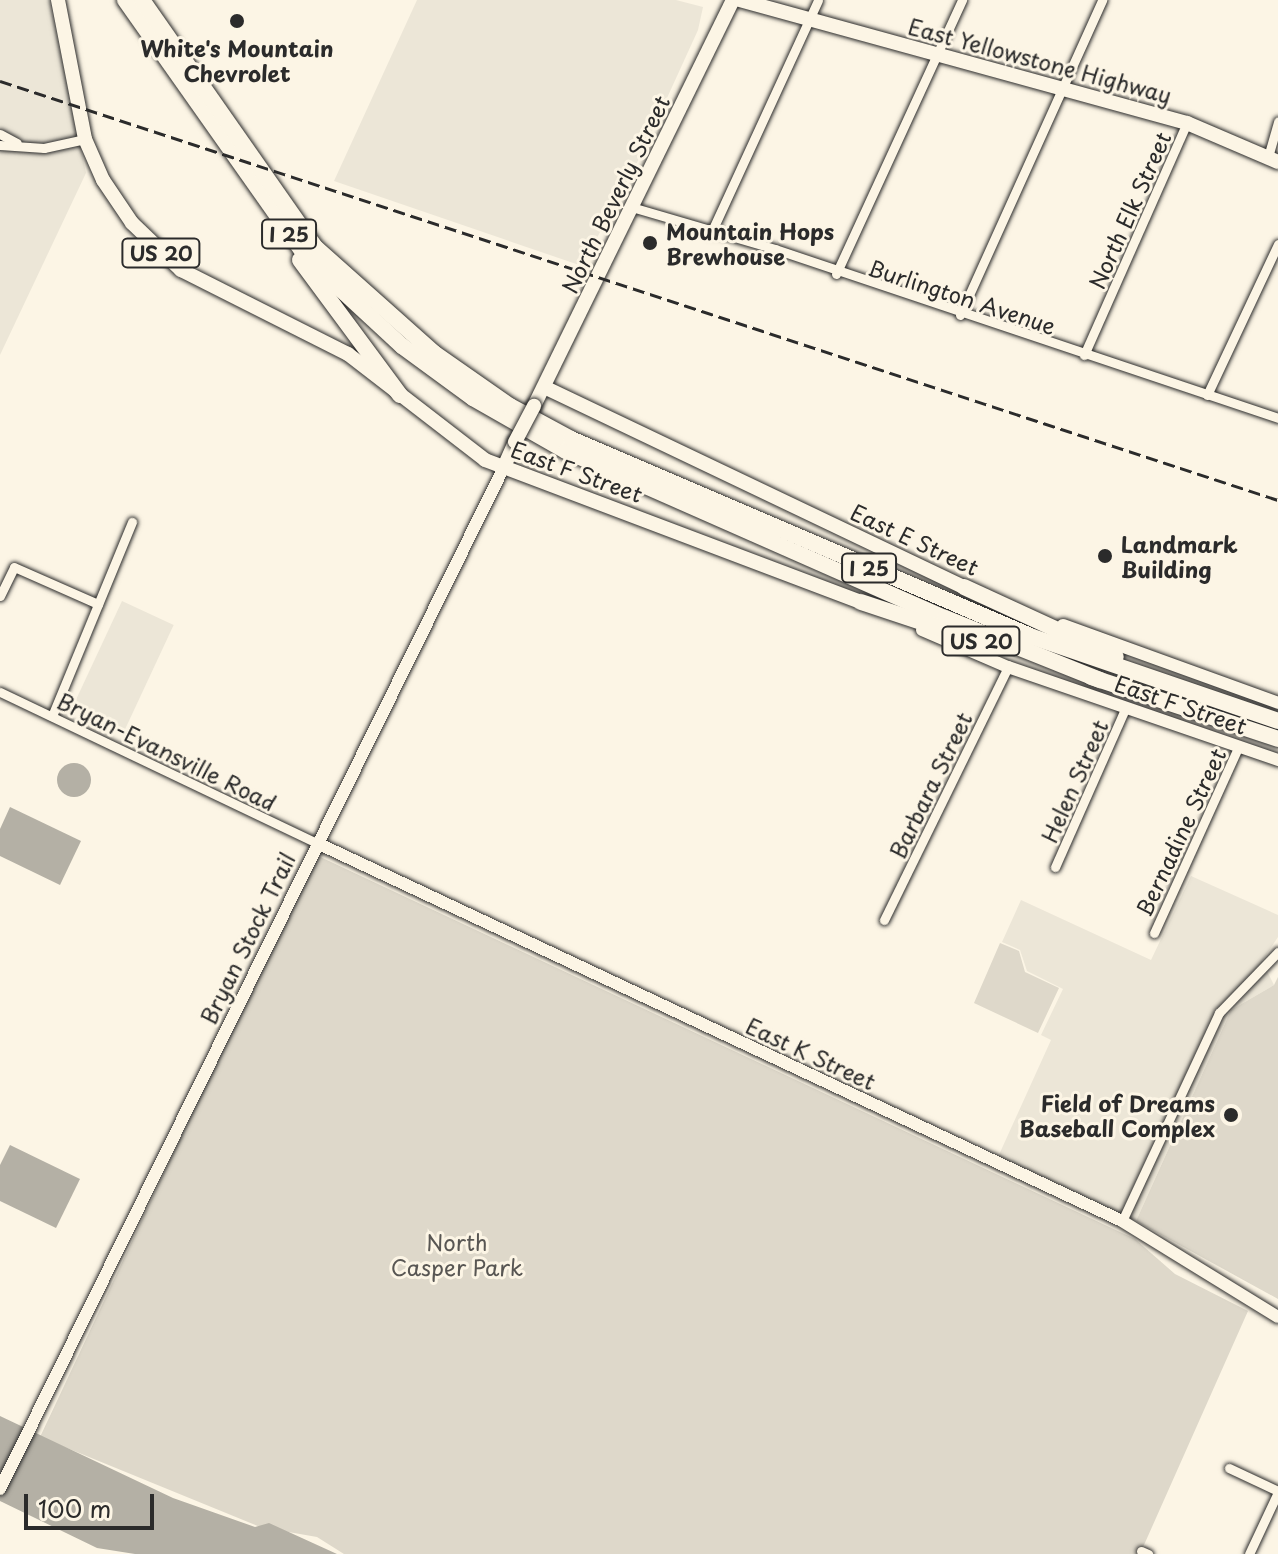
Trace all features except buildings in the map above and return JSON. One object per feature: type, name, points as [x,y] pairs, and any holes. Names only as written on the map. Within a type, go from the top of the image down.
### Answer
[{"type":"highway","name":"I 25","points":[[125,0],[247,178],[307,258],[378,325],[430,368],[505,418],[566,451],[930,612],[1100,680],[1278,739]]},
{"type":"highway","name":"I 25","points":[[142,0],[315,247],[434,353],[510,406],[571,439],[938,598],[1171,685],[1278,721]]},
{"type":"highway","points":[[247,178],[323,295],[400,395]]},
{"type":"highway","name":"US 20","points":[[964,587],[1171,685]]},
{"type":"highway","name":"US 20","points":[[861,602],[1100,680]]},
{"type":"main road","name":"East F Street","points":[[58,0],[85,139],[132,223],[181,270],[348,354],[436,427],[503,469],[861,602],[1008,667],[1278,760]]},
{"type":"main road","name":"North Beverly Street","points":[[534,406],[635,208],[733,0]]},
{"type":"main road","name":"East Yellowstone Highway","points":[[740,0],[1187,123],[1273,160]]},
{"type":"main road","name":"East E Street","points":[[544,387],[964,587],[1278,703]]},
{"type":"main road","name":"Bryan Stock Trail","points":[[0,1489],[534,406]]},
{"type":"main road","name":"East K Street","points":[[317,843],[1122,1221],[1278,1317]]},
{"type":"street","points":[[711,233],[818,0]]},
{"type":"street","points":[[836,274],[962,0]]},
{"type":"street","points":[[960,315],[1102,0]]},
{"type":"street","points":[[1273,160],[1278,121]]},
{"type":"street","name":"North Elk Street","points":[[1084,355],[1187,123]]},
{"type":"street","points":[[0,134],[17,143]]},
{"type":"street","points":[[0,145],[17,143],[44,148],[85,139]]},
{"type":"street","name":"Burlington Avenue","points":[[635,208],[711,233],[775,249],[836,274],[1278,418]]},
{"type":"street","points":[[1207,395],[1278,244]]},
{"type":"street","points":[[52,716],[132,522]]},
{"type":"street","points":[[0,596],[14,567],[98,604]]},
{"type":"street","name":"Barbara Street","points":[[884,920],[1008,667]]},
{"type":"street","name":"Bryan-Evansville Road","points":[[0,692],[317,843]]},
{"type":"street","name":"Helen Street","points":[[1055,867],[1125,709]]},
{"type":"street","name":"Bernadine Street","points":[[1154,933],[1239,746]]},
{"type":"street","points":[[1122,1221],[1219,1013],[1278,952]]},
{"type":"street","points":[[1229,1468],[1278,1491],[1249,1554]]},
{"type":"shaded area","points":[[0,0],[49,0],[86,173],[0,355]]},
{"type":"shaded area","points":[[417,0],[676,0],[703,7],[698,30],[641,155],[582,266],[334,181]]},
{"type":"shaded area","points":[[122,601],[174,625],[124,732],[72,708]]},
{"type":"shaded area","points":[[74,763],[86,768],[91,780],[86,792],[74,797],[62,792],[57,780],[62,768]]},
{"type":"shaded area","points":[[10,807],[81,841],[60,885],[0,856],[0,829]]},
{"type":"shaded area","points":[[1191,876],[1278,915],[1278,937],[1262,961],[1274,985],[1231,1010],[1136,1221],[998,1157],[1051,1040],[1041,1035],[1063,989],[1027,971],[1020,950],[1002,942],[1021,900],[1151,960]]},
{"type":"shaded area","points":[[10,1145],[80,1179],[56,1228],[0,1201],[0,1165]]},
{"type":"shaded area","points":[[0,1416],[173,1498],[255,1527],[269,1523],[337,1554],[135,1554],[97,1548],[0,1501]]},
{"type":"green space","name":"North Casper Park","points":[[314,854],[1135,1239],[1175,1274],[1248,1311],[1140,1554],[344,1554],[317,1537],[260,1527],[40,1437]]},
{"type":"green space","points":[[1000,943],[1019,951],[1025,972],[1059,988],[1038,1033],[974,1003]]},
{"type":"green space","name":"Field of Dreams Baseball Complex","points":[[1278,977],[1278,1299],[1136,1221],[1231,1010],[1274,985]]},
{"type":"railway","points":[[0,81],[1278,500]]},
{"type":"place","name":"White's Mountain Chevrolet","points":[[237,21]]},
{"type":"place","name":"Mountain Hops Brewhouse","points":[[650,243]]},
{"type":"place","name":"Landmark Building","points":[[1105,556]]},
{"type":"place","name":"Field of Dreams Baseball Complex","points":[[1231,1115]]}]
